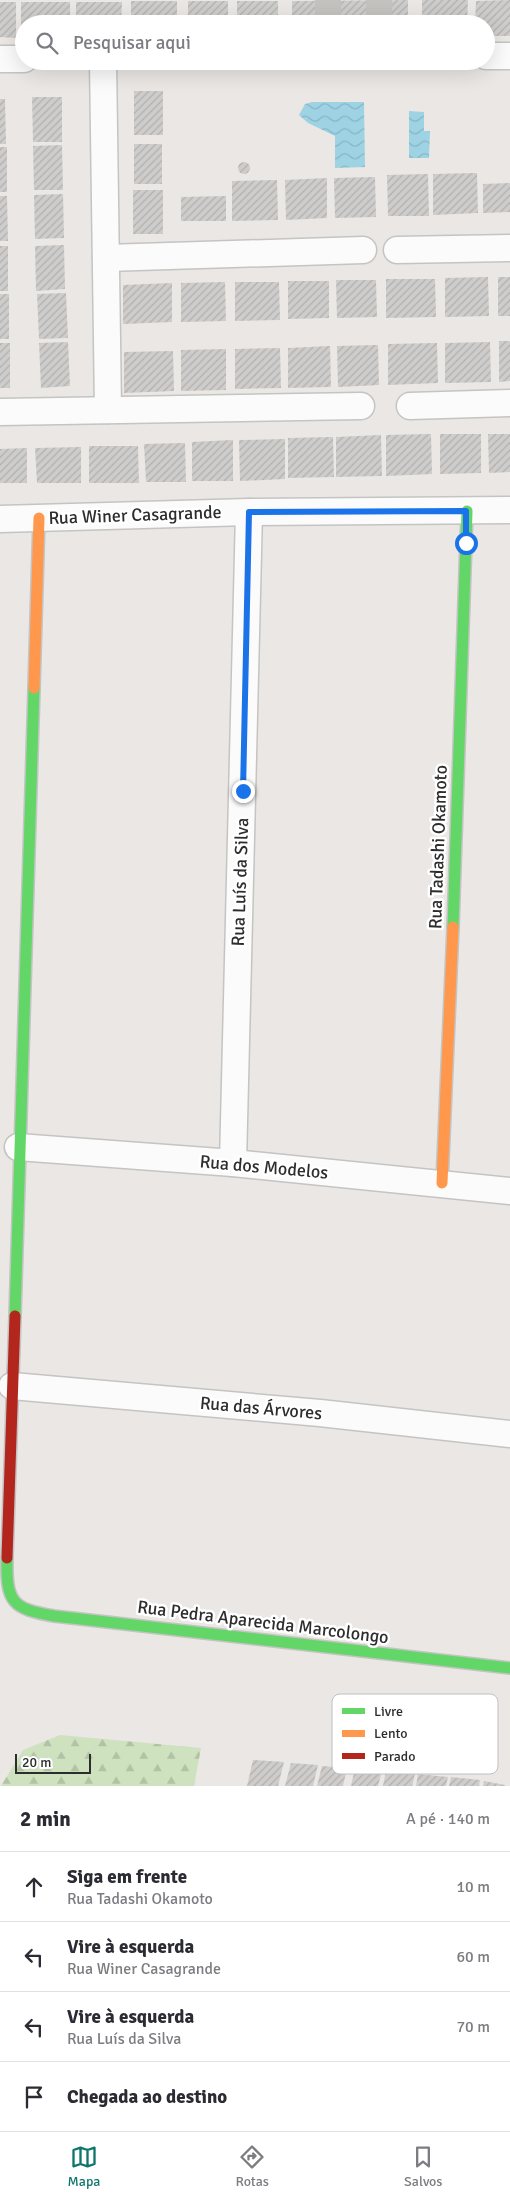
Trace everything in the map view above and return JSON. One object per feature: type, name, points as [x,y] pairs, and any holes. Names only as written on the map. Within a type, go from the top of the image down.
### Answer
[{"type":"street","points":[[495,56],[510,56]]},
{"type":"street","points":[[0,59],[15,59]]},
{"type":"street","points":[[103,70],[108,410]]},
{"type":"street","points":[[397,250],[510,248]]},
{"type":"street","points":[[106,258],[363,250]]},
{"type":"street","points":[[410,406],[510,403]]},
{"type":"street","points":[[0,412],[361,406]]},
{"type":"street","name":"Rua Winer Casagrande","points":[[0,519],[249,512],[510,510]]},
{"type":"street","name":"Rua Tadashi Okamoto","points":[[442,1184],[456,870],[466,511]]},
{"type":"street","name":"Rua Luís da Silva","points":[[233,1163],[249,512]]},
{"type":"street","points":[[12,1386],[38,518]]},
{"type":"street","name":"Rua dos Modelos","points":[[18,1147],[233,1163],[510,1191]]},
{"type":"street","name":"Rua das Árvores","points":[[12,1386],[320,1413],[510,1434]]},
{"type":"street","name":"Rua Pedra Aparecida Marcolongo","points":[[12,1386],[6,1571],[7,1587],[14,1602],[32,1612],[54,1616],[510,1668]]},
{"type":"green space","points":[[60,1735],[201,1748],[194,1786],[1,1786],[23,1750]]},
{"type":"water","points":[[312,102],[364,102],[365,167],[335,168],[335,136],[308,123],[299,115],[305,104]]},
{"type":"water","points":[[409,111],[424,112],[424,131],[430,131],[429,158],[409,158]]},
{"type":"building","points":[[408,0],[408,15],[292,15],[292,1]]},
{"type":"building","points":[[422,0],[468,0],[467,15],[422,15]]},
{"type":"building","points":[[510,0],[510,36],[495,36],[495,15],[475,15],[476,1]]},
{"type":"building","points":[[131,1],[177,1],[177,15],[131,15]]},
{"type":"building","points":[[188,1],[228,1],[228,15],[188,15]]},
{"type":"building","points":[[237,1],[278,1],[278,15],[237,15]]},
{"type":"building","points":[[0,2],[16,2],[15,38],[0,37]]},
{"type":"building","points":[[21,2],[70,2],[70,15],[21,15]]},
{"type":"building","points":[[76,2],[122,2],[121,15],[76,15]]},
{"type":"building","points":[[134,91],[163,91],[163,135],[134,135]]},
{"type":"building","points":[[32,97],[62,97],[62,142],[33,142]]},
{"type":"building","points":[[0,99],[5,99],[6,144],[0,144]]},
{"type":"building","points":[[134,144],[162,144],[162,184],[134,184]]},
{"type":"building","points":[[62,145],[63,190],[34,190],[33,146]]},
{"type":"building","points":[[0,147],[7,147],[7,192],[0,192]]},
{"type":"building","points":[[244,162],[250,168],[244,174],[238,168]]},
{"type":"building","points":[[477,173],[478,213],[433,215],[433,174]]},
{"type":"building","points":[[428,174],[429,216],[388,216],[387,175]]},
{"type":"building","points":[[375,177],[376,217],[335,218],[334,178]]},
{"type":"building","points":[[327,178],[327,218],[286,220],[285,180]]},
{"type":"building","points":[[277,180],[278,220],[232,221],[232,181]]},
{"type":"building","points":[[510,183],[510,212],[483,213],[483,184]]},
{"type":"building","points":[[133,190],[163,190],[163,234],[133,234]]},
{"type":"building","points":[[63,194],[64,238],[35,239],[34,195]]},
{"type":"building","points":[[0,196],[7,196],[8,241],[0,241]]},
{"type":"building","points":[[226,196],[226,221],[181,221],[181,197]]},
{"type":"building","points":[[64,245],[65,289],[36,291],[35,246]]},
{"type":"building","points":[[0,246],[8,246],[8,291],[0,291]]},
{"type":"building","points":[[488,277],[489,316],[445,317],[445,278]]},
{"type":"building","points":[[498,277],[510,277],[510,316],[498,316]]},
{"type":"building","points":[[386,279],[435,279],[436,317],[386,318]]},
{"type":"building","points":[[336,280],[376,280],[377,317],[337,318]]},
{"type":"building","points":[[288,281],[329,281],[329,318],[288,319]]},
{"type":"building","points":[[225,282],[226,321],[181,322],[181,283]]},
{"type":"building","points":[[235,282],[279,282],[280,320],[235,321]]},
{"type":"building","points":[[172,283],[172,322],[123,324],[123,285]]},
{"type":"building","points":[[66,293],[68,338],[39,339],[37,294]]},
{"type":"building","points":[[0,294],[9,294],[9,339],[0,339]]},
{"type":"building","points":[[499,341],[510,341],[510,381],[499,382]]},
{"type":"building","points":[[68,342],[70,386],[41,388],[39,343]]},
{"type":"building","points":[[490,342],[491,382],[445,383],[445,343]]},
{"type":"building","points":[[0,343],[10,343],[10,388],[0,388]]},
{"type":"building","points":[[437,343],[438,383],[388,385],[388,344]]},
{"type":"building","points":[[378,345],[379,385],[338,387],[337,346]]},
{"type":"building","points":[[330,346],[331,387],[288,388],[288,348]]},
{"type":"building","points":[[280,348],[281,388],[235,389],[235,349]]},
{"type":"building","points":[[226,349],[226,390],[181,391],[181,350]]},
{"type":"building","points":[[173,351],[174,391],[124,393],[124,352]]},
{"type":"building","points":[[431,434],[432,474],[386,476],[386,435]]},
{"type":"building","points":[[440,434],[481,434],[481,473],[440,474]]},
{"type":"building","points":[[488,434],[510,434],[510,472],[489,473]]},
{"type":"building","points":[[381,435],[382,476],[336,477],[336,437]]},
{"type":"building","points":[[333,437],[334,477],[288,478],[288,438]]},
{"type":"building","points":[[285,439],[285,479],[240,481],[239,440]]},
{"type":"building","points":[[233,440],[233,481],[192,481],[192,442]]},
{"type":"building","points":[[185,443],[186,482],[146,482],[144,444]]},
{"type":"building","points":[[89,446],[138,446],[139,483],[89,483]]},
{"type":"building","points":[[81,447],[81,483],[37,483],[35,448]]},
{"type":"building","points":[[27,448],[27,483],[0,483],[0,449]]},
{"type":"building","points":[[253,1760],[284,1762],[278,1786],[247,1786]]},
{"type":"building","points":[[291,1763],[318,1765],[313,1786],[285,1786]]},
{"type":"building","points":[[322,1766],[332,1767],[332,1774],[346,1774],[343,1786],[317,1786]]},
{"type":"building","points":[[354,1774],[381,1774],[378,1786],[351,1786]]},
{"type":"building","points":[[385,1774],[415,1774],[412,1786],[383,1786]]},
{"type":"building","points":[[418,1774],[448,1777],[446,1786],[416,1786]]},
{"type":"building","points":[[451,1777],[480,1780],[479,1786],[449,1786]]},
{"type":"building","points":[[484,1781],[505,1785],[505,1786],[483,1786]]},
{"type":"tunnel","points":[[328,0],[328,15]]},
{"type":"tunnel","points":[[379,0],[379,15]]},
{"type":"traffic: fast","points":[[453,927],[467,511]]},
{"type":"traffic: fast","points":[[15,1316],[34,688]]},
{"type":"traffic: fast","points":[[7,1558],[8,1585],[14,1601],[20,1606],[40,1613],[510,1668]]},
{"type":"traffic: slow","points":[[34,688],[39,518]]},
{"type":"traffic: slow","points":[[442,1183],[453,927]]},
{"type":"traffic: jam","points":[[7,1558],[15,1316]]},
{"type":"route","points":[[243,791],[249,512],[466,511],[466,543]]}]
